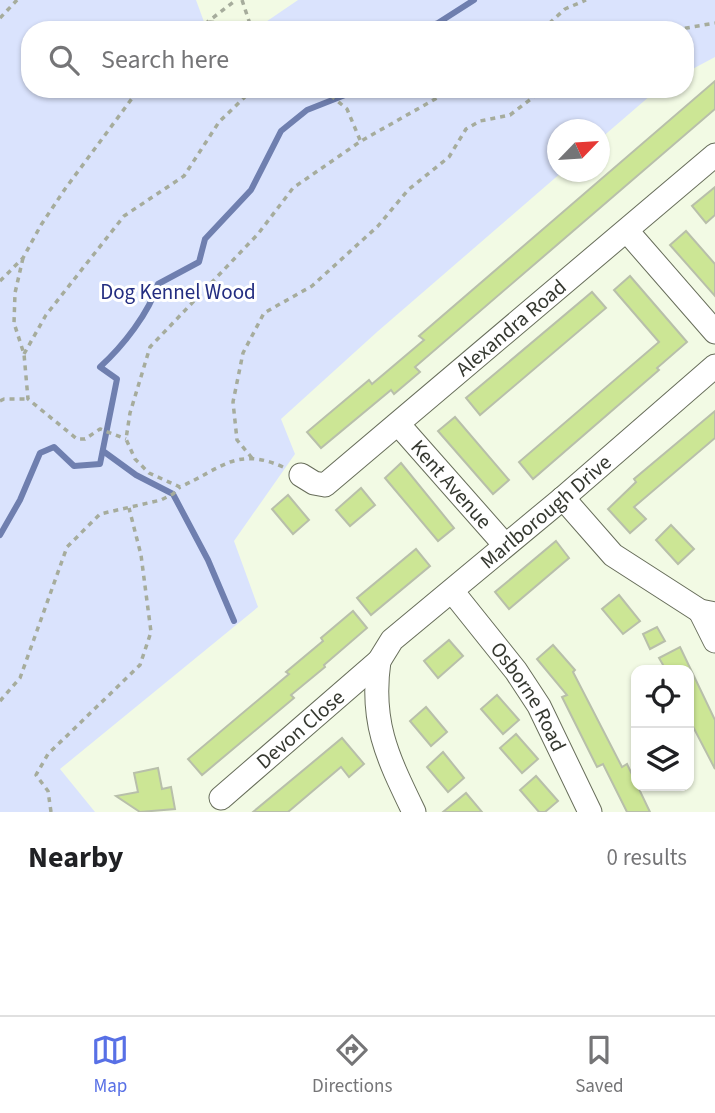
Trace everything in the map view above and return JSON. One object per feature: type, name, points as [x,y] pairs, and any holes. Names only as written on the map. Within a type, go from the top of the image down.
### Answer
[{"type":"street","name":"Alexandra Road","points":[[301,475],[314,483],[326,485],[715,155]]},
{"type":"street","points":[[627,231],[715,332]]},
{"type":"street","name":"Marlborough Drive","points":[[379,661],[392,640],[504,544],[563,498],[715,366]]},
{"type":"street","name":"Kent Avenue","points":[[399,425],[504,544]]},
{"type":"street","points":[[563,498],[613,555],[708,612],[715,641]]},
{"type":"street","name":"Osborne Road","points":[[452,591],[516,671],[539,706],[590,812]]},
{"type":"street","points":[[379,661],[376,704],[380,732],[414,812]]},
{"type":"street","name":"Devon Close","points":[[221,798],[379,661]]},
{"type":"path","points":[[0,18],[17,0]]},
{"type":"path","points":[[209,21],[236,0]]},
{"type":"path","points":[[242,0],[249,21]]},
{"type":"path","points":[[552,21],[565,9],[586,0]]},
{"type":"path","points":[[694,27],[715,23]]},
{"type":"path","points":[[28,399],[24,355],[14,323],[15,293],[23,258],[41,225],[133,98]]},
{"type":"path","points":[[24,355],[47,315],[124,216],[184,176],[219,122],[244,98]]},
{"type":"path","points":[[334,98],[347,109],[360,141]]},
{"type":"path","points":[[180,487],[149,473],[135,459],[126,439],[130,413],[150,347],[258,234],[293,188],[360,141],[437,98]]},
{"type":"path","points":[[252,458],[237,440],[233,402],[243,353],[264,313],[312,286],[377,226],[408,190],[449,157],[466,129],[480,121],[510,115],[532,98]]},
{"type":"path","points":[[0,281],[23,258]]},
{"type":"path","points":[[0,401],[28,399],[77,439],[85,439],[100,429],[126,439]]},
{"type":"path","points":[[0,701],[20,678],[67,547],[100,514],[161,500],[225,462],[252,458],[270,461]]},
{"type":"path","points":[[51,812],[48,791],[36,775],[48,754],[141,665],[151,632],[141,555],[129,508]]},
{"type":"green space","name":"Dog Kennel Wood","points":[[0,0],[196,0],[204,21],[21,21],[21,98],[648,98],[610,130],[610,119],[547,119],[547,182],[550,182],[281,419],[295,454],[234,541],[258,607],[60,769],[95,812],[0,812]]},
{"type":"green space","points":[[298,0],[715,0],[715,57],[694,68],[694,21],[267,21]]},
{"type":"building","points":[[715,81],[715,109],[415,367],[420,372],[394,394],[391,390],[321,448],[307,432],[369,380],[372,384],[424,340],[419,336],[598,182],[610,182],[610,171]]},
{"type":"building","points":[[715,187],[715,215],[706,223],[692,206]]},
{"type":"building","points":[[686,231],[715,264],[715,296],[670,245]]},
{"type":"building","points":[[630,276],[687,342],[657,368],[659,370],[533,479],[519,462],[659,342],[614,290]]},
{"type":"building","points":[[592,292],[606,308],[480,415],[466,398]]},
{"type":"building","points":[[715,411],[715,438],[634,507],[646,519],[630,533],[608,509],[636,482],[634,479]]},
{"type":"building","points":[[455,417],[509,480],[493,494],[438,431]]},
{"type":"building","points":[[401,463],[454,528],[438,541],[385,478]]},
{"type":"building","points":[[361,488],[375,505],[350,526],[336,510]]},
{"type":"building","points":[[288,495],[309,520],[293,534],[272,509]]},
{"type":"building","points":[[671,525],[694,549],[678,564],[656,540]]},
{"type":"building","points":[[556,541],[569,558],[509,609],[495,592]]},
{"type":"building","points":[[416,549],[430,566],[371,615],[357,598]]},
{"type":"building","points":[[619,595],[640,621],[623,634],[602,609]]},
{"type":"building","points":[[353,611],[367,628],[291,695],[294,698],[202,775],[188,759],[289,674],[286,672]]},
{"type":"building","points":[[657,627],[665,641],[650,649],[643,634]]},
{"type":"building","points":[[449,640],[463,656],[438,678],[424,661]]},
{"type":"building","points":[[553,645],[575,670],[573,672],[622,767],[627,764],[631,772],[631,791],[640,791],[650,812],[627,812],[603,764],[597,767],[562,697],[567,695],[537,659]]},
{"type":"building","points":[[680,647],[689,665],[663,665],[659,658]]},
{"type":"building","points":[[694,676],[715,720],[715,769],[694,729]]},
{"type":"building","points":[[497,695],[519,720],[503,734],[481,709]]},
{"type":"building","points":[[426,707],[447,732],[431,746],[410,721]]},
{"type":"building","points":[[516,734],[538,759],[522,773],[500,748]]},
{"type":"building","points":[[342,738],[364,764],[349,777],[341,767],[288,812],[253,812]]},
{"type":"building","points":[[443,752],[464,778],[448,792],[427,767]]},
{"type":"building","points":[[158,768],[162,789],[171,787],[175,809],[140,812],[116,796],[138,792],[134,773]]},
{"type":"building","points":[[536,776],[558,801],[545,812],[539,812],[520,790]]},
{"type":"building","points":[[466,793],[482,812],[443,812]]},
{"type":"waterway","points":[[441,21],[474,0]]},
{"type":"waterway","points":[[0,535],[20,500],[40,453],[54,447],[74,466],[100,464],[117,379],[100,367],[134,328],[158,284],[199,262],[205,239],[251,190],[281,131],[307,110],[337,98]]},
{"type":"waterway","points":[[103,451],[136,475],[173,494],[208,560],[234,621]]}]
